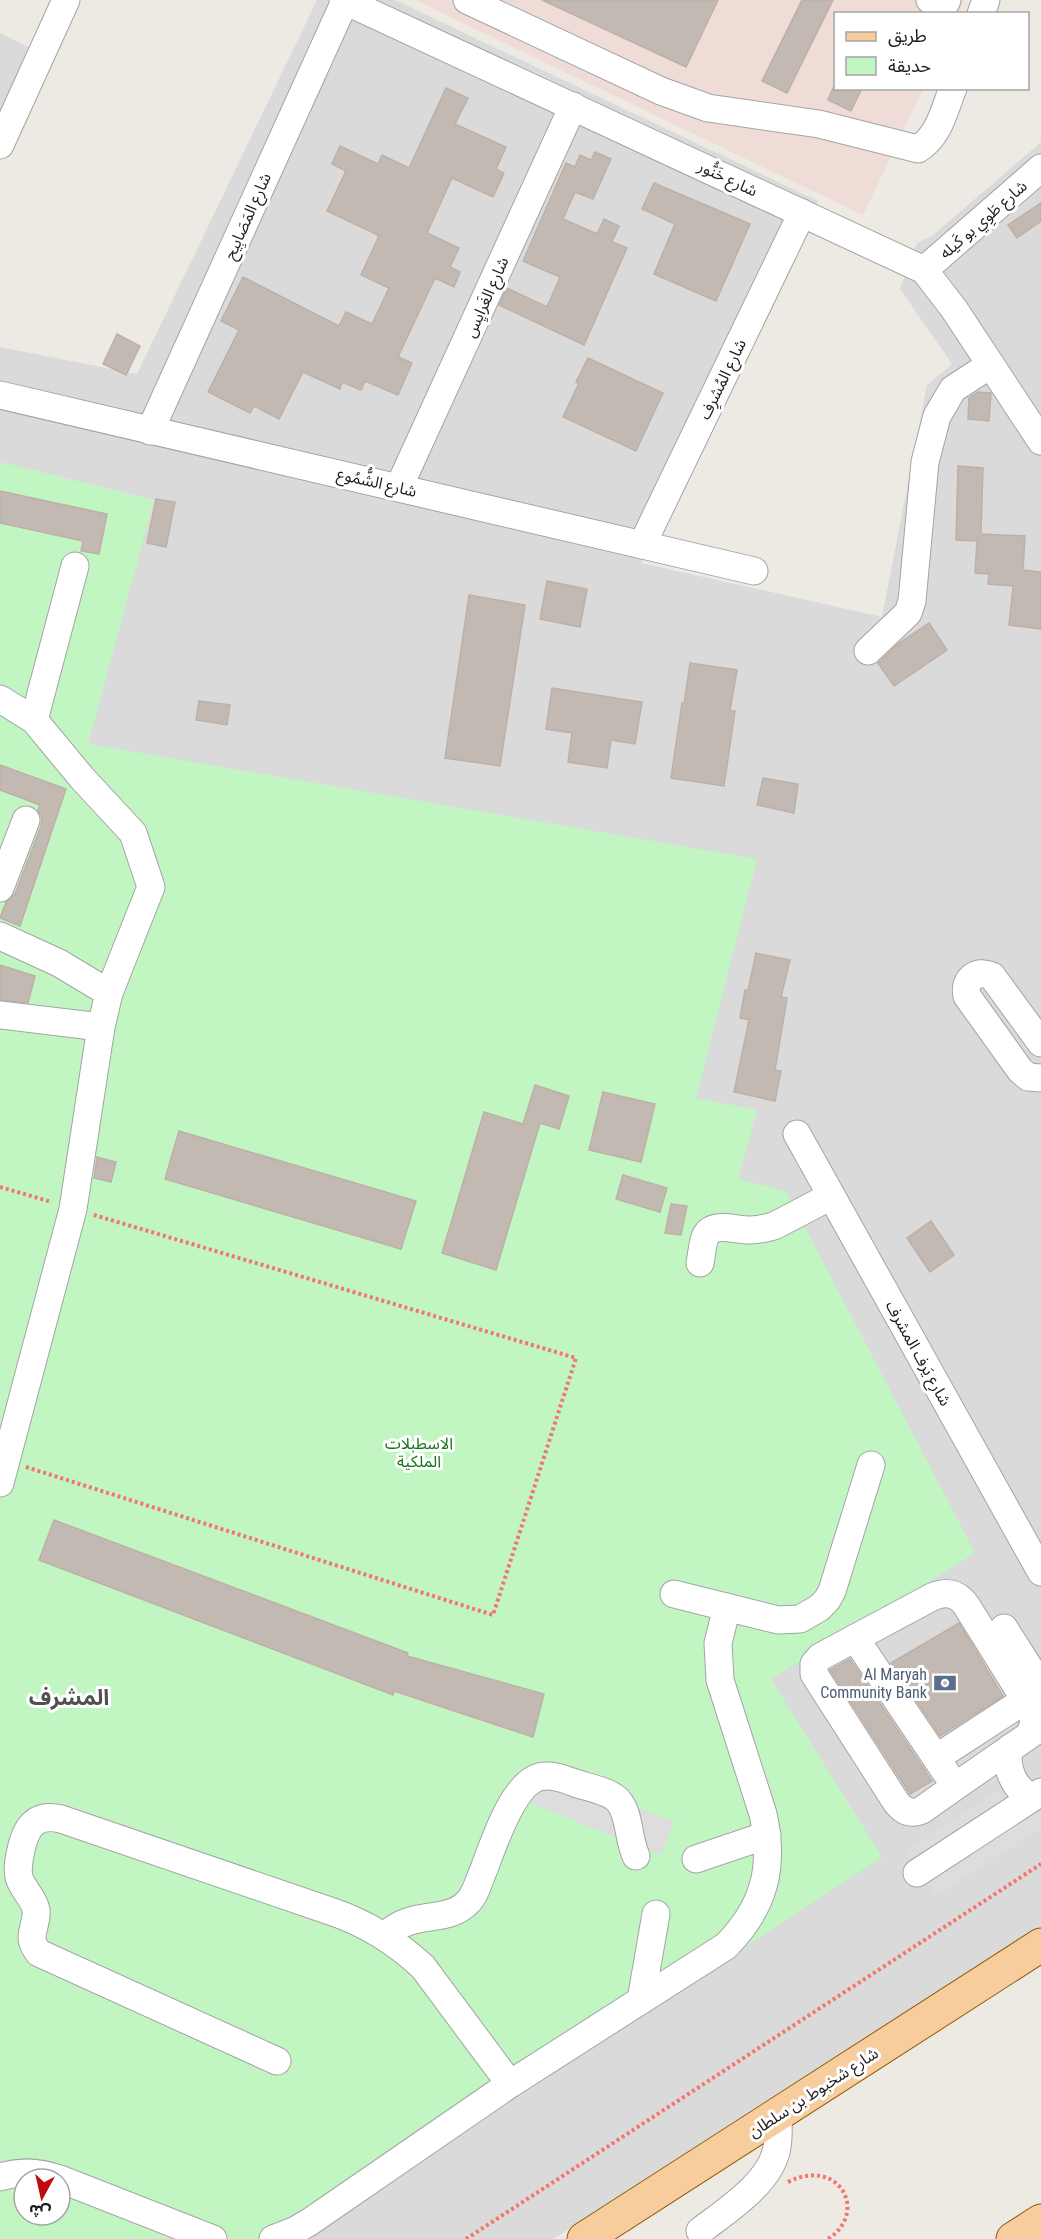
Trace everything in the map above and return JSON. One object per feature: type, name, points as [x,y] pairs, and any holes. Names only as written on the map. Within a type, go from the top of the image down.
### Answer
[{"type":"main road","name":"شارع شخبوط بن سلطان","points":[[585,2239],[1041,1945]]},
{"type":"main road","points":[[1013,2239],[1041,2221]]},
{"type":"street","points":[[0,145],[66,0]]},
{"type":"street","name":"شارع خَنُّور","points":[[344,0],[924,270],[954,309],[1041,441]]},
{"type":"street","name":"شارع المَصَابِيح","points":[[150,431],[344,0]]},
{"type":"street","points":[[467,0],[661,91],[708,108],[819,124],[918,149],[927,143],[938,128],[952,90]]},
{"type":"street","points":[[930,0],[944,6],[947,0]]},
{"type":"street","name":"شارع الغَرايِس","points":[[399,487],[573,106]]},
{"type":"street","name":"شارع طَوِي بو كَيله","points":[[924,270],[1041,168]]},
{"type":"street","name":"شارع المُشرِف","points":[[642,545],[802,213]]},
{"type":"street","points":[[868,651],[908,614],[912,601],[925,462],[937,416],[954,389],[990,366]]},
{"type":"street","name":"شارع الشُّمُوع","points":[[0,395],[754,571]]},
{"type":"street","points":[[34,720],[75,566]]},
{"type":"street","points":[[0,699],[34,720],[82,778],[133,833],[151,887],[109,993],[101,1027],[73,1209],[2,1472]]},
{"type":"street","points":[[0,888],[26,820]]},
{"type":"street","points":[[0,936],[59,963],[109,993]]},
{"type":"street","points":[[1041,1043],[992,976],[982,973],[972,977],[966,985],[970,1001],[1020,1070],[1028,1077],[1041,1078]]},
{"type":"street","points":[[0,1015],[101,1027]]},
{"type":"street","name":"شارع يَرف المشرف","points":[[797,1134],[1041,1572]]},
{"type":"street","points":[[700,1263],[704,1240],[713,1228],[764,1229],[831,1196]]},
{"type":"street","points":[[674,1594],[789,1620],[800,1619],[819,1608],[832,1591],[871,1465]]},
{"type":"street","points":[[1026,1737],[917,1812],[905,1811],[896,1803],[813,1669],[820,1657],[932,1597],[944,1593],[957,1596],[966,1605],[1033,1693]]},
{"type":"street","points":[[273,2239],[311,2221],[510,2085],[726,1946],[740,1931],[761,1895],[769,1855],[767,1834],[720,1680],[718,1643],[727,1607]]},
{"type":"street","points":[[1004,1628],[1033,1693],[1034,1724],[1026,1737],[1008,1755],[1009,1769],[1018,1787],[1030,1799]]},
{"type":"street","points":[[855,1638],[955,1786]]},
{"type":"street","points":[[936,1758],[1033,1693]]},
{"type":"street","points":[[982,1767],[996,1771],[1014,1791],[1030,1799]]},
{"type":"street","points":[[385,1936],[407,1921],[454,1913],[470,1900],[499,1832],[520,1792],[541,1776],[558,1777],[609,1794],[618,1800],[624,1811],[630,1841],[636,1856]]},
{"type":"street","points":[[917,1873],[1030,1799]]},
{"type":"street","points":[[277,2061],[39,1953],[32,1941],[36,1908],[22,1884],[18,1870],[24,1834],[29,1827],[44,1818],[61,1819],[351,1918],[385,1936],[423,1967],[510,2085]]},
{"type":"street","points":[[696,1859],[767,1834]]},
{"type":"street","points":[[641,2000],[656,1914]]},
{"type":"street","points":[[700,2231],[741,2199],[759,2181],[777,2149],[778,2114]]},
{"type":"street","points":[[72,2184],[213,2239]]},
{"type":"path","points":[[0,1187],[576,1358],[493,1615],[2,1472]]},
{"type":"path","points":[[466,2239],[1041,1864]]},
{"type":"path","points":[[779,2186],[799,2176],[813,2174],[826,2176],[838,2184],[845,2196],[848,2210],[844,2223],[836,2234],[828,2239]]},
{"type":"shaded area","points":[[317,0],[395,0],[818,201],[641,563],[882,617],[927,385],[952,364],[900,289],[917,243],[932,236],[1041,142],[1041,1927],[553,2239],[0,2239],[0,347],[137,374]]},
{"type":"shaded area","points":[[415,0],[965,0],[959,12],[834,12],[834,90],[923,90],[863,215]]},
{"type":"shaded area","points":[[0,33],[33,49],[0,111]]},
{"type":"shaded area","points":[[543,1770],[674,1822],[661,1855],[530,1803]]},
{"type":"shaded area","points":[[998,1791],[1007,1805],[914,1865],[905,1851]]},
{"type":"shaded area","points":[[1041,1806],[1041,1828],[935,1897],[925,1881]]},
{"type":"green space","name":"الاسطبلات الملكية","points":[[0,462],[154,500],[88,744],[757,859],[696,1098],[757,1110],[738,1179],[786,1191],[975,1553],[771,1679],[882,1857],[299,2239],[0,2239]]},
{"type":"building","points":[[542,0],[718,0],[686,67]]},
{"type":"building","points":[[802,0],[833,0],[787,93],[762,81]]},
{"type":"building","points":[[446,88],[468,98],[455,124],[506,147],[496,169],[504,173],[493,197],[452,178],[427,233],[459,248],[450,267],[460,272],[454,287],[435,278],[398,357],[412,363],[398,395],[365,381],[361,390],[342,382],[340,389],[303,372],[279,419],[254,406],[250,413],[208,392],[239,330],[221,321],[243,277],[339,326],[346,312],[372,324],[389,288],[361,275],[378,235],[327,211],[346,171],[332,164],[340,146],[378,164],[382,155],[409,168]]},
{"type":"building","points":[[833,88],[834,90],[861,90],[851,111],[828,100]]},
{"type":"building","points":[[595,152],[611,159],[593,199],[575,192],[563,219],[597,234],[604,219],[619,226],[612,242],[627,248],[584,345],[499,305],[507,288],[547,307],[560,277],[523,261],[566,163],[575,167],[580,155],[591,160]]},
{"type":"building","points":[[654,183],[750,224],[716,301],[654,274],[675,224],[642,209]]},
{"type":"building","points":[[1041,203],[1041,221],[1017,238],[1008,225]]},
{"type":"building","points":[[117,334],[140,346],[126,375],[103,364]]},
{"type":"building","points":[[588,358],[663,393],[636,451],[563,417]]},
{"type":"building","points":[[978,392],[991,393],[989,421],[968,419],[969,398]]},
{"type":"building","points":[[958,466],[983,468],[981,534],[1025,536],[1023,570],[1041,572],[1041,629],[1009,625],[1013,586],[988,584],[989,574],[975,573],[977,541],[956,540]]},
{"type":"building","points":[[0,491],[107,514],[99,554],[81,551],[83,541],[0,523]]},
{"type":"building","points":[[156,499],[175,502],[166,547],[147,543]]},
{"type":"building","points":[[547,581],[587,589],[580,627],[540,619]]},
{"type":"building","points":[[469,595],[525,605],[500,766],[445,758]]},
{"type":"building","points":[[929,623],[947,650],[894,686],[878,663],[899,643]]},
{"type":"building","points":[[690,663],[737,670],[730,711],[735,711],[724,786],[671,778]]},
{"type":"building","points":[[552,688],[642,702],[635,744],[611,740],[607,768],[568,762],[572,733],[546,729]]},
{"type":"building","points":[[199,701],[230,705],[227,725],[196,720]]},
{"type":"building","points":[[0,765],[66,789],[20,926],[0,918],[6,902],[15,894],[42,818],[38,810],[40,805],[0,790]]},
{"type":"building","points":[[763,778],[798,784],[794,813],[757,805]]},
{"type":"building","points":[[756,953],[790,960],[781,997],[787,998],[775,1070],[781,1071],[775,1101],[734,1092],[749,1020],[740,1018],[745,990],[748,990]]},
{"type":"building","points":[[0,965],[35,976],[28,1003],[0,1000]]},
{"type":"building","points":[[535,1085],[569,1096],[559,1129],[540,1123],[496,1270],[442,1253],[484,1112],[523,1124]]},
{"type":"building","points":[[603,1092],[655,1104],[641,1162],[589,1150]]},
{"type":"building","points":[[179,1131],[416,1201],[401,1249],[165,1179]]},
{"type":"building","points":[[97,1157],[116,1162],[111,1182],[94,1178]]},
{"type":"building","points":[[623,1175],[667,1188],[660,1212],[616,1199]]},
{"type":"building","points":[[671,1204],[687,1206],[681,1235],[665,1233]]},
{"type":"building","points":[[931,1221],[954,1255],[930,1272],[907,1238]]},
{"type":"building","points":[[54,1520],[408,1653],[407,1656],[544,1694],[533,1737],[394,1691],[393,1695],[39,1560]]},
{"type":"building","name":"Al Maryah Community Bank","points":[[959,1623],[1003,1696],[940,1736],[891,1663]]},
{"type":"building","points":[[850,1659],[932,1781],[910,1794],[830,1670]]},
{"type":"place","name":"Al Maryah Community Bank","points":[[945,1683]]},
{"type":"district","name":"المشرف","points":[[69,1697]]}]
